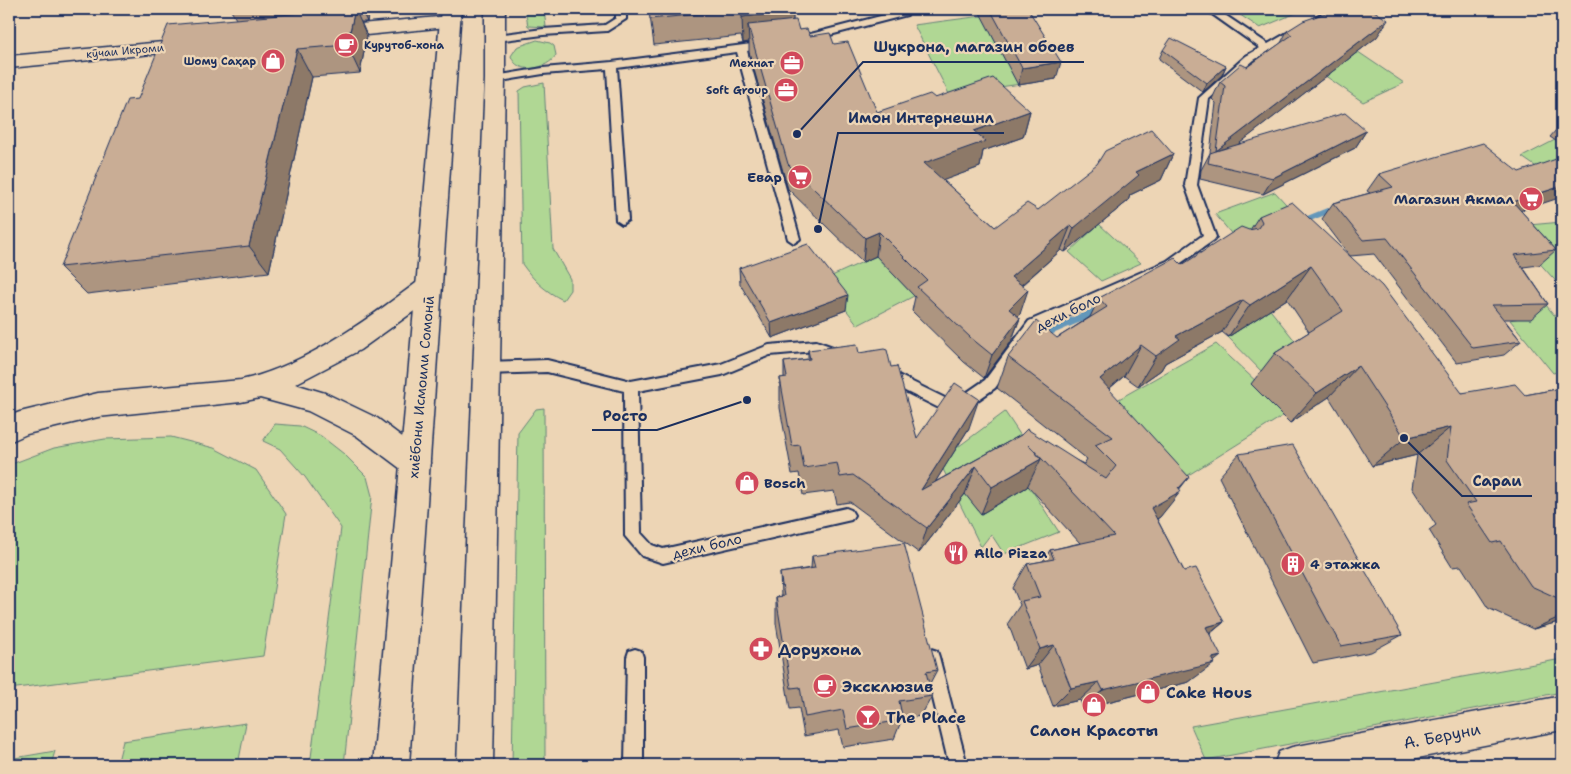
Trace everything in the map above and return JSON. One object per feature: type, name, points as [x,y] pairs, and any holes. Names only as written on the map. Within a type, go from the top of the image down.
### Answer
[{"type":"main road","points":[[475,765],[495,79],[495,9]]},
{"type":"main road","points":[[303,35],[450,15]]},
{"type":"main road","name":"хиёбони Исмоили Сомонӣ","points":[[391,765],[450,15]]},
{"type":"main road","name":"кӯчаи Икроми","points":[[9,62],[215,43]]},
{"type":"main road","points":[[9,430],[20,424],[98,405],[241,391],[263,387],[331,356],[385,321],[429,287]]},
{"type":"main road","points":[[263,387],[315,401],[367,427],[415,462]]},
{"type":"main road","name":"А. Беруни","points":[[1292,765],[1562,713]]},
{"type":"lane","points":[[496,38],[543,32],[607,28],[621,19],[621,9]]},
{"type":"lane","points":[[795,41],[904,13],[905,9]]},
{"type":"lane","points":[[1210,9],[1267,48]]},
{"type":"lane","name":"дехи боло","points":[[870,367],[954,409],[990,384],[1034,325],[1171,264],[1210,237],[1191,185],[1204,98],[1250,58],[1335,9]]},
{"type":"lane","points":[[495,79],[543,71],[612,65],[777,44]]},
{"type":"lane","points":[[741,49],[794,239]]},
{"type":"lane","points":[[612,65],[622,220]]},
{"type":"lane","points":[[487,368],[547,366],[631,387],[722,369],[769,350],[816,346],[853,360]]},
{"type":"lane","name":"дехи боло","points":[[631,387],[633,536],[648,551],[663,556],[846,515]]},
{"type":"lane","points":[[927,640],[958,765]]},
{"type":"lane","points":[[634,765],[635,658]]},
{"type":"green space","points":[[525,9],[544,9],[546,27],[528,26]]},
{"type":"green space","points":[[1231,9],[1306,9],[1260,28]]},
{"type":"green space","points":[[982,16],[1021,84],[949,94],[914,25]]},
{"type":"green space","points":[[1339,39],[1404,83],[1363,102],[1298,57]]},
{"type":"green space","points":[[537,40],[554,46],[556,55],[552,60],[540,67],[533,68],[519,66],[514,62],[511,56],[517,47]]},
{"type":"green space","points":[[544,83],[553,249],[570,279],[570,290],[563,300],[540,285],[522,264],[519,91],[525,87]]},
{"type":"green space","points":[[1555,140],[1562,145],[1562,173],[1545,173],[1522,157]]},
{"type":"green space","points":[[1275,192],[1295,214],[1235,238],[1215,214]]},
{"type":"green space","points":[[1562,222],[1562,288],[1507,227]]},
{"type":"green space","points":[[1099,224],[1141,263],[1101,281],[1069,252]]},
{"type":"green space","points":[[876,256],[914,296],[858,325],[823,280]]},
{"type":"green space","points":[[1542,300],[1554,315],[1562,313],[1562,371],[1553,373],[1510,320],[1525,317]]},
{"type":"green space","points":[[1263,301],[1300,347],[1265,375],[1228,337],[1258,317]]},
{"type":"green space","points":[[1216,344],[1289,412],[1182,479],[1110,404]]},
{"type":"green space","points":[[544,408],[545,765],[512,765],[518,433],[536,409]]},
{"type":"green space","points":[[1005,412],[1053,484],[1033,492],[1059,532],[1004,554],[991,534],[981,547],[939,461]]},
{"type":"green space","points":[[275,424],[300,426],[321,436],[344,454],[367,477],[372,496],[344,765],[310,765],[341,528],[305,477],[280,449],[263,441]]},
{"type":"green space","points":[[171,437],[214,448],[256,470],[286,514],[263,656],[9,689],[9,465],[54,448],[105,439]]},
{"type":"green space","points":[[1562,659],[1562,692],[1206,760],[1191,726]]},
{"type":"green space","points":[[246,723],[238,765],[117,765],[123,741]]},
{"type":"green space","points":[[55,751],[51,765],[9,765],[9,759]]},
{"type":"building","points":[[355,9],[347,45],[297,49],[249,246],[60,267],[127,100],[138,99],[168,25]]},
{"type":"building","points":[[649,9],[792,9],[793,11],[742,17],[740,10],[650,19]]},
{"type":"building","points":[[990,9],[1028,9],[1061,62],[1022,68]]},
{"type":"building","points":[[1337,9],[1371,9],[1388,20],[1216,151],[1225,86],[1220,82],[1241,64],[1247,67],[1292,35],[1287,31],[1303,21]]},
{"type":"building","points":[[796,20],[799,30],[807,29],[810,36],[830,33],[834,44],[848,42],[877,112],[930,94],[935,98],[993,78],[1030,111],[974,131],[986,141],[924,163],[995,227],[1027,203],[1038,210],[1097,164],[1105,151],[1151,129],[1173,154],[1136,172],[1139,175],[1074,228],[1071,225],[1011,277],[1028,290],[1009,309],[1020,318],[992,355],[971,338],[917,287],[927,280],[879,232],[865,238],[788,164],[748,25]]},
{"type":"building","points":[[1171,38],[1226,66],[1207,83],[1163,50]]},
{"type":"building","points":[[1345,113],[1366,131],[1273,178],[1208,163],[1210,153]]},
{"type":"building","points":[[1483,143],[1519,172],[1562,157],[1562,186],[1513,202],[1556,250],[1514,255],[1548,304],[1492,305],[1521,341],[1473,348],[1387,238],[1363,240],[1333,203],[1393,187],[1379,174]]},
{"type":"building","points":[[1292,202],[1382,286],[1462,393],[1515,384],[1525,395],[1562,388],[1562,600],[1531,586],[1501,541],[1492,543],[1466,504],[1476,502],[1447,460],[1451,427],[1405,438],[1358,366],[1317,393],[1275,353],[1343,311],[1311,266],[1250,305],[1243,300],[1176,336],[1180,339],[1156,356],[1141,345],[1100,379],[1189,477],[1178,487],[1181,491],[1151,508],[1184,571],[1196,568],[1224,622],[1206,627],[1221,656],[1212,658],[1215,663],[1103,690],[1099,682],[1071,688],[1054,645],[1040,649],[1022,601],[1040,597],[1027,564],[1054,559],[1050,550],[1114,536],[1029,445],[1041,459],[992,487],[976,466],[927,528],[853,475],[840,477],[837,463],[804,468],[800,445],[792,446],[780,378],[787,377],[784,362],[810,359],[808,350],[857,344],[859,353],[887,350],[891,367],[897,366],[917,438],[955,383],[979,399],[921,490],[1021,435],[1027,429],[1106,479],[1116,466],[1095,445],[1113,437],[1008,357],[1036,321],[1057,338],[1107,307],[1099,298],[1175,258],[1182,265],[1241,227],[1249,230],[1258,228],[1262,222],[1259,216]]},
{"type":"building","points":[[808,244],[848,295],[771,323],[739,268]]},
{"type":"building","points":[[1293,445],[1402,635],[1341,646],[1239,454]]},
{"type":"building","points":[[904,543],[937,670],[926,672],[932,696],[899,701],[903,720],[847,729],[843,710],[805,717],[800,687],[791,688],[776,597],[784,596],[780,573],[815,568],[812,556]]},
{"type":"building","points":[[1562,758],[1562,765],[1537,765]]},
{"type":"waterway","points":[[1298,223],[1327,211]]},
{"type":"waterway","points":[[1036,337],[1103,308]]},
{"type":"place","name":"Курутоб-хона","points":[[346,45]]},
{"type":"place","name":"Шому Саҳар","points":[[273,61]]},
{"type":"place","name":"Мехнат","points":[[792,63]]},
{"type":"place","name":"Soft Group","points":[[786,90]]},
{"type":"place","name":"Шукрона, магазин обоев","points":[[797,134]]},
{"type":"place","name":"Евар","points":[[800,177]]},
{"type":"place","name":"Магазин Акмал","points":[[1531,199]]},
{"type":"place","name":"Имон Интернешнл","points":[[818,229]]},
{"type":"place","name":"Росто","points":[[747,400]]},
{"type":"place","name":"Сараи","points":[[1404,438]]},
{"type":"place","name":"Bosch","points":[[747,483]]},
{"type":"place","name":"Allo Pizza","points":[[956,553]]},
{"type":"place","name":"4 этажка","points":[[1293,564]]},
{"type":"place","name":"Дорухона","points":[[761,649]]},
{"type":"place","name":"Эксклюзив","points":[[825,686]]},
{"type":"place","name":"Cake Hous","points":[[1148,692]]},
{"type":"place","name":"Салон Красоты","points":[[1094,705]]},
{"type":"place","name":"The Place","points":[[868,717]]}]
